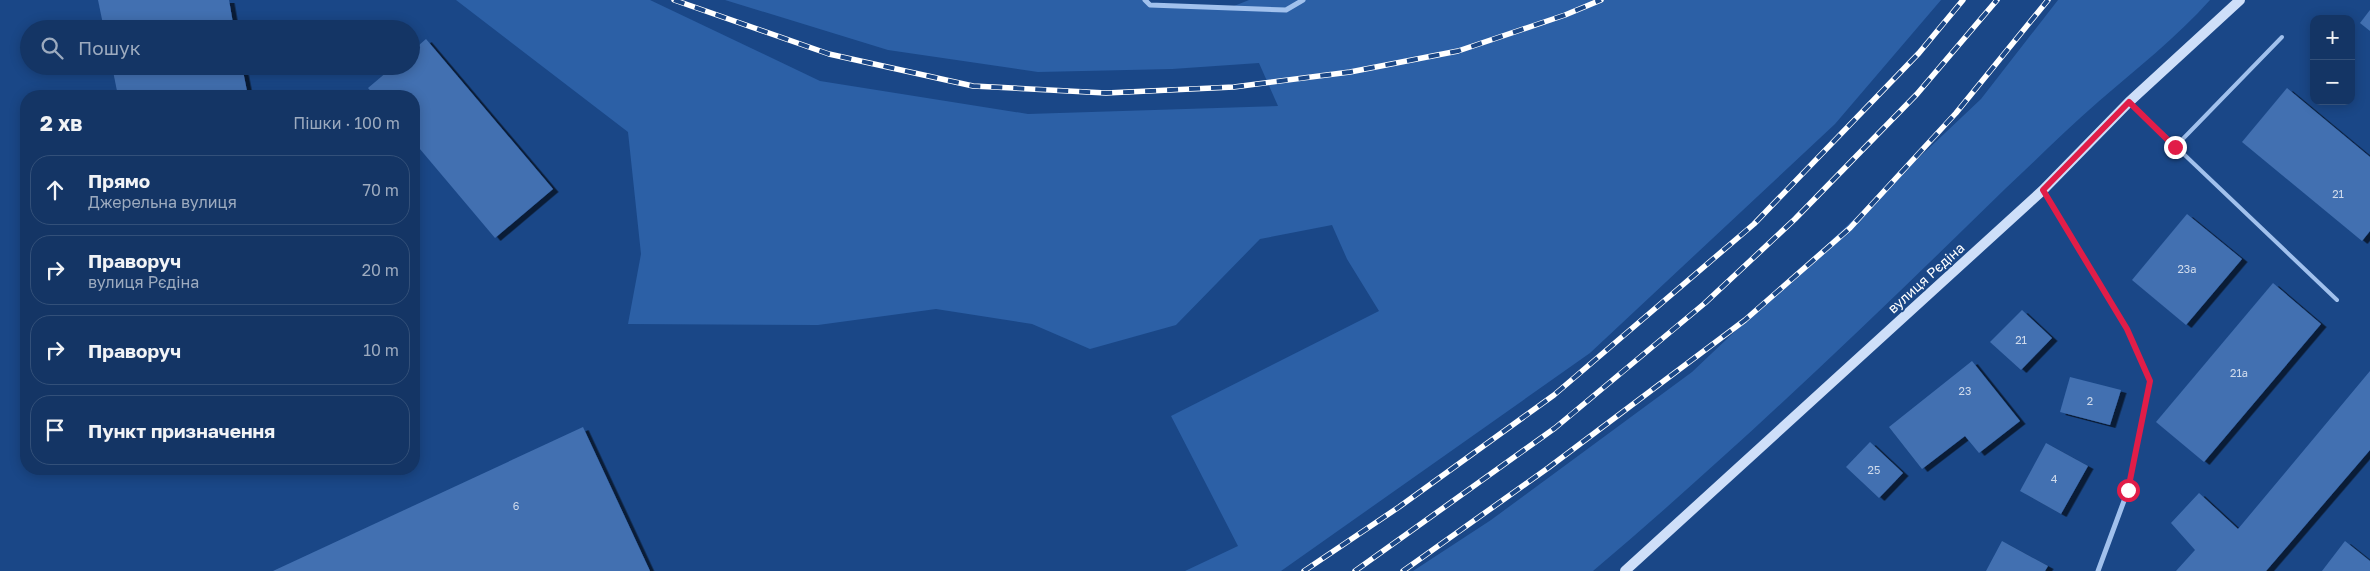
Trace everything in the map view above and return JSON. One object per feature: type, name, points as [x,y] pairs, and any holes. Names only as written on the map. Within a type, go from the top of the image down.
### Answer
[{"type":"main road","name":"вулиця Рєдіна","points":[[1625,571],[2043,190],[2129,102],[2240,0]]},
{"type":"street","points":[[1145,0],[1150,5],[1286,10],[1303,0]]},
{"type":"street","points":[[2098,571],[2128,490]]},
{"type":"lane","points":[[2175,147],[2282,37]]},
{"type":"lane","points":[[2129,102],[2337,300]]},
{"type":"path","points":[[2043,190],[2127,329],[2150,381],[2128,490]]},
{"type":"shaded area","points":[[456,0],[650,0],[820,81],[1028,114],[1278,106],[1259,63],[1172,69],[1038,72],[888,50],[725,0],[1144,0],[1150,5],[1234,6],[1249,0],[1941,0],[1835,124],[1590,353],[1281,571],[1185,571],[1238,546],[1171,416],[1379,311],[1347,259],[1332,225],[1260,239],[1176,325],[1090,349],[1032,324],[936,309],[818,325],[628,324],[641,254],[628,132]]},
{"type":"shaded area","points":[[2058,0],[2210,0],[2170,40],[2063,134],[1751,432],[1593,571],[1413,571],[1491,520],[1692,372],[1981,99]]},
{"type":"building","points":[[98,0],[229,0],[232,20],[102,20]]},
{"type":"building","points":[[2370,10],[2370,31],[2360,23]]},
{"type":"building","points":[[426,39],[553,189],[495,238],[420,149],[420,90],[370,90],[368,88],[383,75],[420,75],[420,44]]},
{"type":"building","points":[[114,75],[244,75],[247,90],[117,90]]},
{"type":"building","points":[[2287,88],[2370,157],[2370,231],[2362,241],[2242,142]]},
{"type":"building","points":[[2187,214],[2242,259],[2186,325],[2132,280]]},
{"type":"building","points":[[2273,283],[2321,324],[2204,462],[2156,422]]},
{"type":"building","points":[[2022,310],[2052,338],[2021,370],[1990,342]]},
{"type":"building","points":[[1972,361],[2020,421],[1979,453],[1965,436],[1922,469],[1889,427]]},
{"type":"building","points":[[2370,371],[2370,450],[2266,571],[2176,571],[2195,550],[2171,523],[2199,493],[2238,529]]},
{"type":"building","points":[[2070,377],[2121,390],[2110,425],[2060,412]]},
{"type":"building","points":[[583,427],[650,571],[273,571]]},
{"type":"building","points":[[1870,442],[1903,473],[1879,498],[1846,467]]},
{"type":"building","points":[[2046,443],[2088,466],[2061,514],[2020,491]]},
{"type":"building","points":[[2002,541],[2048,566],[2045,571],[1986,571]]},
{"type":"building","points":[[2345,541],[2370,561],[2370,571],[2322,571]]},
{"type":"railway","points":[[674,0],[829,54],[973,86],[1106,93],[1234,87],[1350,72],[1458,51],[1565,15],[1601,0]]},
{"type":"railway","points":[[1304,571],[1399,507],[1554,395],[1754,224],[1919,53],[1963,0]]},
{"type":"railway","points":[[1355,571],[1555,428],[1705,303],[1795,219],[1917,94],[1997,0]]},
{"type":"railway","points":[[1403,571],[1548,468],[1745,320],[1850,228],[1956,113],[2048,0]]},
{"type":"route","points":[[2128,490],[2150,381],[2127,329],[2043,190],[2129,102],[2175,147]]}]
